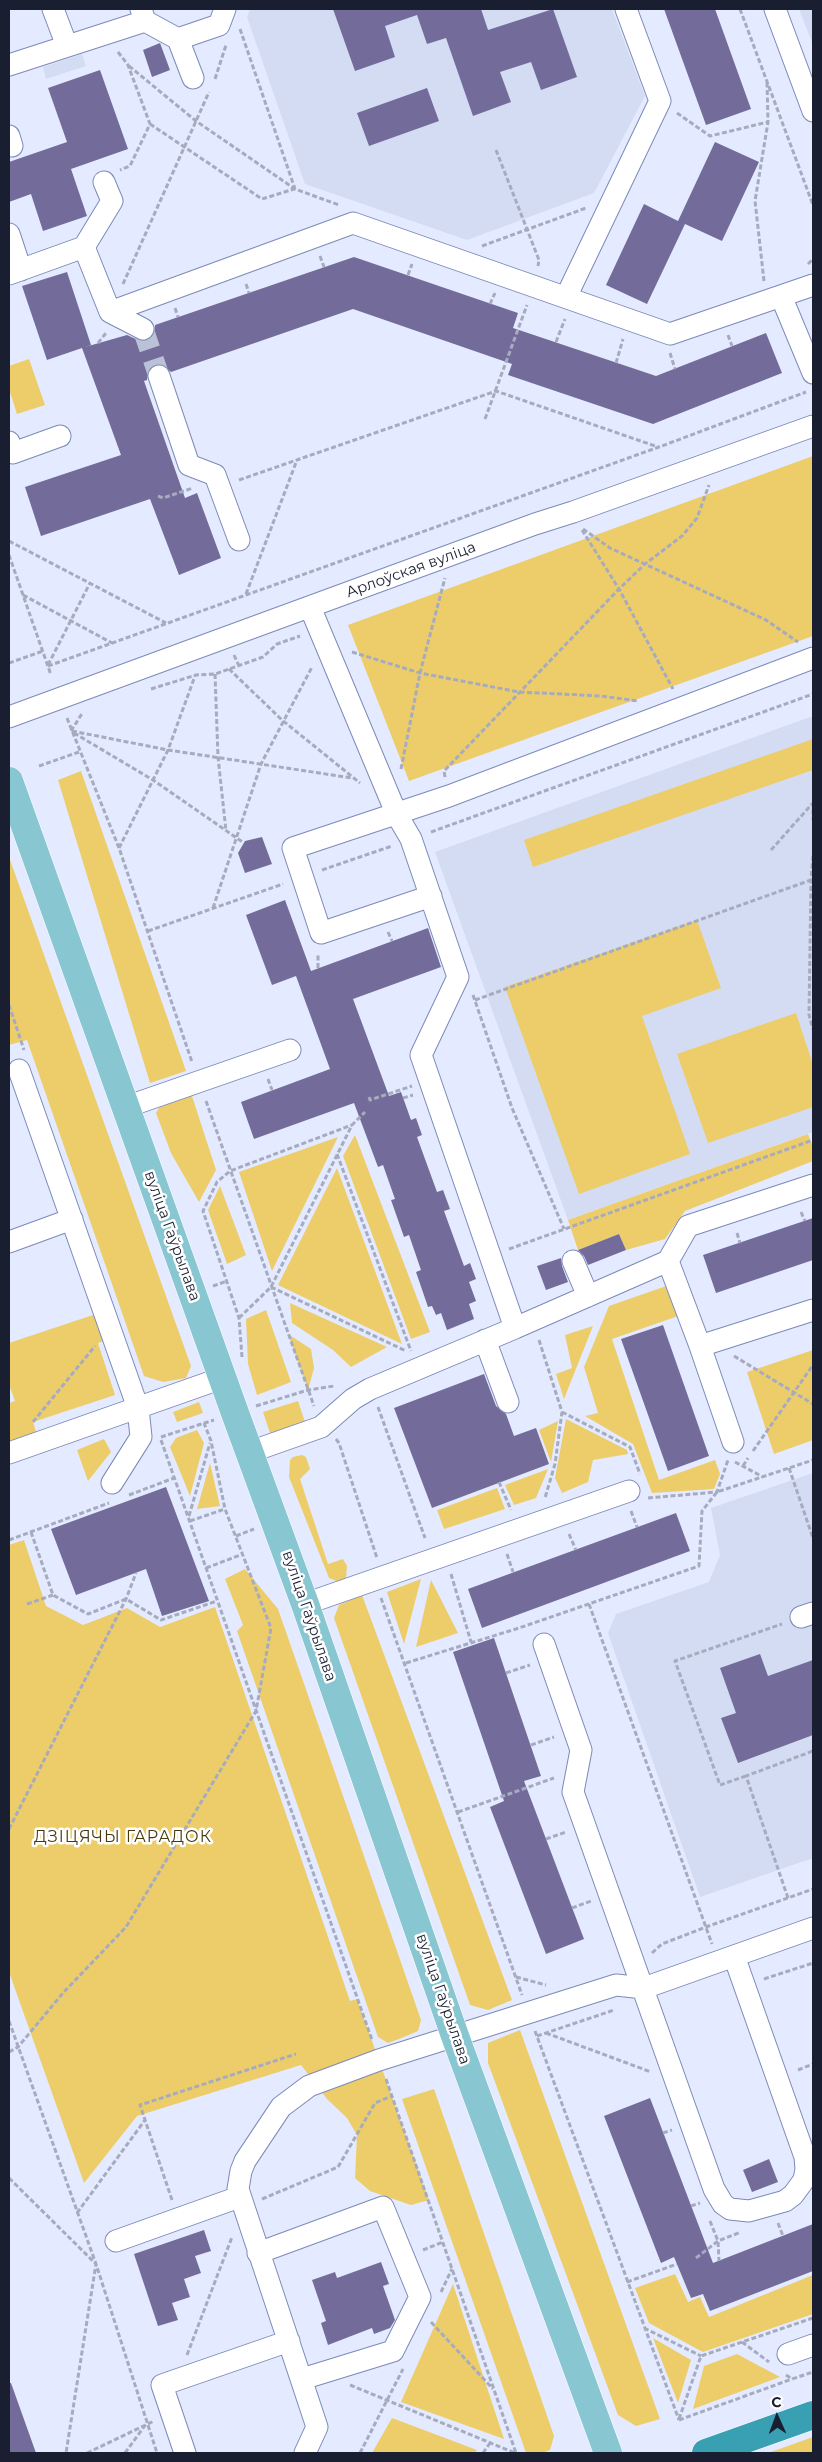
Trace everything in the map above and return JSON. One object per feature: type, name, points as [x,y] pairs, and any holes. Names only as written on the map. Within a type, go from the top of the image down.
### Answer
[{"type":"highway","points":[[706,2453],[813,2415]]},
{"type":"main road","name":"вуліца Гаўрылава","points":[[9,780],[126,1107],[232,1370],[250,1452],[306,1604],[455,2036],[608,2453]]},
{"type":"street","points":[[54,9],[67,46]]},
{"type":"street","points":[[178,39],[219,24],[225,9]]},
{"type":"street","points":[[566,306],[660,101],[626,9]]},
{"type":"street","points":[[775,9],[813,111]]},
{"type":"street","points":[[9,65],[67,46],[143,15],[178,39],[206,82]]},
{"type":"street","points":[[9,234],[15,272],[84,247],[112,202],[104,182]]},
{"type":"street","points":[[110,312],[353,223],[534,286],[566,306],[670,334],[813,286]]},
{"type":"street","points":[[84,247],[110,312],[143,329]]},
{"type":"street","points":[[774,298],[813,374]]},
{"type":"street","points":[[159,376],[189,464],[214,475],[239,540]]},
{"type":"street","name":"Арлоўская вуліца","points":[[9,717],[453,556],[535,524],[574,512],[813,426]]},
{"type":"street","points":[[9,442],[13,453],[60,436]]},
{"type":"street","points":[[310,607],[397,815],[412,839],[458,977],[421,1055],[490,1256],[524,1324]]},
{"type":"street","points":[[431,896],[321,933],[293,848],[397,815],[683,707],[809,652]]},
{"type":"street","points":[[126,1107],[290,1050]]},
{"type":"street","points":[[22,1063],[72,1220],[110,1327],[143,1406],[141,1437],[115,1495]]},
{"type":"street","points":[[250,1452],[321,1427],[353,1399],[370,1389],[668,1261],[688,1226],[813,1184]]},
{"type":"street","points":[[9,1242],[72,1220]]},
{"type":"street","points":[[573,1261],[588,1296]]},
{"type":"street","points":[[668,1261],[705,1344],[730,1450]]},
{"type":"street","points":[[705,1344],[813,1310]]},
{"type":"street","points":[[485,1340],[508,1402]]},
{"type":"street","points":[[9,1453],[143,1406],[232,1370]]},
{"type":"street","points":[[306,1604],[636,1492]]},
{"type":"street","points":[[544,1644],[581,1750],[573,1792],[718,2197],[730,2209],[740,2211],[757,2210],[793,2195],[799,2189],[806,2169],[805,2158],[730,1962]]},
{"type":"street","points":[[305,2453],[317,2427],[240,2197],[238,2181],[245,2161],[281,2107],[309,2086],[379,2060],[616,1985],[644,1988],[730,1962],[813,1928]]},
{"type":"street","points":[[116,2241],[240,2197]]},
{"type":"street","points":[[258,2253],[383,2207],[420,2297],[393,2351],[302,2379]]},
{"type":"street","points":[[186,2453],[162,2386],[289,2342]]},
{"type":"street","points":[[788,2354],[813,2345]]},
{"type":"path","points":[[740,9],[813,206]]},
{"type":"path","points":[[239,26],[295,189]]},
{"type":"path","points":[[110,312],[196,121],[206,82],[226,44]]},
{"type":"path","points":[[128,65],[196,121],[295,189],[341,206]]},
{"type":"path","points":[[766,80],[768,122],[755,201],[774,298]]},
{"type":"path","points":[[660,101],[710,136],[768,122]]},
{"type":"path","points":[[150,124],[262,199],[295,189]]},
{"type":"path","points":[[485,419],[534,286],[539,260],[496,150]]},
{"type":"path","points":[[477,248],[614,198]]},
{"type":"path","points":[[408,276],[413,260]]},
{"type":"path","points":[[490,304],[496,290]]},
{"type":"path","points":[[556,342],[566,306]]},
{"type":"path","points":[[616,362],[625,335]]},
{"type":"path","points":[[668,347],[675,369]]},
{"type":"path","points":[[48,666],[659,447],[813,389]]},
{"type":"path","points":[[219,487],[496,391],[659,447]]},
{"type":"path","points":[[245,595],[298,459]]},
{"type":"path","points":[[448,796],[444,771],[619,589],[645,564],[682,536],[697,518],[710,482]]},
{"type":"path","points":[[158,496],[163,498],[196,487]]},
{"type":"path","points":[[700,735],[619,589],[581,527],[610,548],[766,620],[809,652]]},
{"type":"path","points":[[9,541],[167,623]]},
{"type":"path","points":[[9,554],[51,675]]},
{"type":"path","points":[[401,772],[420,673],[453,556]]},
{"type":"path","points":[[48,666],[90,583]]},
{"type":"path","points":[[23,595],[112,644]]},
{"type":"path","points":[[148,690],[196,675],[215,674],[264,657],[277,644],[309,633],[326,642],[420,673],[519,692],[601,696],[646,702]]},
{"type":"path","points":[[213,908],[235,837],[261,764],[282,720],[326,642]]},
{"type":"path","points":[[9,663],[43,651]]},
{"type":"path","points":[[229,669],[282,720],[361,784]]},
{"type":"path","points":[[215,674],[218,757],[226,831]]},
{"type":"path","points":[[119,848],[168,750],[196,675]]},
{"type":"path","points":[[148,931],[412,839],[813,694]]},
{"type":"path","points":[[72,731],[84,711]]},
{"type":"path","points":[[67,718],[72,731],[153,780],[244,843]]},
{"type":"path","points":[[72,731],[168,750],[354,778]]},
{"type":"path","points":[[39,766],[79,752]]},
{"type":"path","points":[[813,803],[813,820]]},
{"type":"path","points":[[770,850],[813,803]]},
{"type":"path","points":[[813,856],[809,1015],[813,1029]]},
{"type":"path","points":[[564,1229],[512,1108],[474,1000],[811,880]]},
{"type":"path","points":[[318,968],[319,948]]},
{"type":"path","points":[[9,1006],[22,1063]]},
{"type":"path","points":[[266,1073],[272,1090]]},
{"type":"path","points":[[369,1097],[370,1100],[420,1084]]},
{"type":"path","points":[[403,1098],[416,1094]]},
{"type":"path","points":[[239,1318],[271,1286],[352,1125],[365,1112]]},
{"type":"path","points":[[232,1370],[239,1318],[203,1211],[217,1182],[230,1171],[352,1125]]},
{"type":"path","points":[[490,1256],[813,1140]]},
{"type":"path","points":[[337,1154],[412,1354]]},
{"type":"path","points":[[801,1212],[805,1221]]},
{"type":"path","points":[[737,1233],[740,1243]]},
{"type":"path","points":[[271,1286],[412,1354]]},
{"type":"path","points":[[524,1324],[562,1412],[555,1464],[546,1497],[537,1500]]},
{"type":"path","points":[[33,1422],[110,1327]]},
{"type":"path","points":[[705,1344],[795,1392],[813,1404]]},
{"type":"path","points":[[404,1358],[420,1351]]},
{"type":"path","points":[[743,1466],[813,1365]]},
{"type":"path","points":[[254,1397],[255,1407],[308,1390],[340,1386]]},
{"type":"path","points":[[143,1406],[160,1437],[516,2453]]},
{"type":"path","points":[[562,1412],[630,1448],[636,1492],[637,1527]]},
{"type":"path","points":[[160,1437],[218,1419]]},
{"type":"path","points":[[9,2052],[18,2047],[63,1993],[126,1928],[256,1710],[271,1628],[225,1509],[211,1441],[204,1423]]},
{"type":"path","points":[[385,1425],[425,1538]]},
{"type":"path","points":[[321,1427],[339,1442],[378,1555],[374,1580],[406,1663],[529,2014]]},
{"type":"path","points":[[189,1519],[211,1441]]},
{"type":"path","points":[[730,1450],[743,1466],[763,1477]]},
{"type":"path","points":[[636,1492],[648,1498],[717,1492],[813,1460]]},
{"type":"path","points":[[788,1468],[813,1538]]},
{"type":"path","points":[[9,1540],[115,1495],[174,1478]]},
{"type":"path","points":[[499,1482],[511,1510],[520,1507]]},
{"type":"path","points":[[406,1663],[589,1604],[699,1566],[702,1511],[717,1492]]},
{"type":"path","points":[[189,1519],[225,1509]]},
{"type":"path","points":[[567,1527],[576,1550]]},
{"type":"path","points":[[31,1532],[53,1595],[88,1614],[126,1599]]},
{"type":"path","points":[[505,1549],[513,1572]]},
{"type":"path","points":[[206,1568],[243,1554]]},
{"type":"path","points":[[430,1562],[450,1570],[471,1642]]},
{"type":"path","points":[[9,1829],[126,1599],[136,1572]]},
{"type":"path","points":[[27,1604],[53,1595]]},
{"type":"path","points":[[126,1599],[161,1620],[217,1601]]},
{"type":"path","points":[[589,1604],[706,1927],[730,1962],[765,1980],[813,1963]]},
{"type":"path","points":[[807,1615],[675,1662],[720,1785],[813,1751]]},
{"type":"path","points":[[506,1673],[532,1664]]},
{"type":"path","points":[[531,1745],[557,1736]]},
{"type":"path","points":[[458,1812],[561,1775]]},
{"type":"path","points":[[746,1776],[788,1898]]},
{"type":"path","points":[[546,1839],[571,1830]]},
{"type":"path","points":[[636,1966],[662,1944],[813,1889]]},
{"type":"path","points":[[572,1908],[596,1899]]},
{"type":"path","points":[[515,1977],[554,1987]]},
{"type":"path","points":[[9,2021],[96,2264],[146,2424],[157,2453]]},
{"type":"path","points":[[546,2033],[655,2074]]},
{"type":"path","points":[[537,2036],[679,2420]]},
{"type":"path","points":[[179,2220],[140,2105],[296,2054]]},
{"type":"path","points":[[798,2070],[813,2064]]},
{"type":"path","points":[[77,2214],[145,2120]]},
{"type":"path","points":[[9,2178],[96,2264]]},
{"type":"path","points":[[703,2202],[706,2210]]},
{"type":"path","points":[[709,2217],[718,2241],[719,2261]]},
{"type":"path","points":[[776,2218],[783,2236]]},
{"type":"path","points":[[66,2453],[96,2264]]},
{"type":"path","points":[[627,2282],[677,2264]]},
{"type":"path","points":[[428,2318],[495,2392]]},
{"type":"path","points":[[644,2328],[701,2356],[813,2318]]},
{"type":"path","points":[[679,2420],[701,2356]]},
{"type":"path","points":[[679,2420],[792,2379]]},
{"type":"path","points":[[369,2394],[516,2453]]},
{"type":"path","points":[[87,2453],[146,2424]]},
{"type":"path","points":[[125,2453],[146,2424]]},
{"type":"path","points":[[483,2453],[490,2443]]},
{"type":"shaded area","points":[[250,9],[612,9],[645,96],[594,193],[467,240],[305,184],[247,17]]},
{"type":"shaded area","points":[[799,9],[813,9],[813,45]]},
{"type":"shaded area","points":[[82,54],[86,66],[46,79],[43,67]]},
{"type":"shaded area","points":[[29,359],[45,405],[17,414],[9,389],[9,366]]},
{"type":"shaded area","points":[[813,456],[813,636],[409,781],[348,625]]},
{"type":"shaded area","points":[[813,716],[813,1132],[568,1220],[435,852]]},
{"type":"shaded area","points":[[813,739],[813,770],[533,867],[524,840]]},
{"type":"shaded area","points":[[81,771],[186,1071],[150,1083],[58,780]]},
{"type":"shaded area","points":[[9,857],[191,1366],[186,1378],[163,1382],[144,1376],[27,1040],[9,1045]]},
{"type":"shaded area","points":[[697,920],[721,988],[642,1016],[690,1154],[579,1194],[505,987]]},
{"type":"shaded area","points":[[796,1013],[813,1065],[813,1107],[708,1143],[677,1054]]},
{"type":"shaded area","points":[[191,1093],[216,1170],[199,1202],[171,1153],[156,1113],[162,1103]]},
{"type":"shaded area","points":[[808,1134],[813,1147],[813,1161],[685,1211],[665,1239],[626,1250],[619,1234],[578,1250],[568,1220]]},
{"type":"shaded area","points":[[355,1135],[430,1332],[411,1339],[343,1156]]},
{"type":"shaded area","points":[[338,1137],[272,1271],[239,1172]]},
{"type":"shaded area","points":[[337,1168],[402,1344],[278,1285]]},
{"type":"shaded area","points":[[220,1186],[246,1255],[227,1264],[208,1210]]},
{"type":"shaded area","points":[[672,1284],[684,1314],[612,1339],[659,1480],[715,1460],[720,1474],[714,1489],[652,1493],[633,1444],[585,1416],[598,1413],[584,1367],[609,1306]]},
{"type":"shaded area","points":[[290,1303],[387,1347],[351,1367],[333,1350],[292,1323]]},
{"type":"shaded area","points":[[266,1310],[291,1382],[257,1395],[248,1364],[246,1319]]},
{"type":"shaded area","points":[[96,1314],[104,1341],[98,1343],[115,1395],[33,1422],[37,1435],[9,1444],[9,1403],[15,1401],[9,1385],[9,1343]]},
{"type":"shaded area","points":[[593,1326],[564,1399],[556,1374],[572,1368],[565,1335]]},
{"type":"shaded area","points":[[288,1334],[311,1349],[314,1368],[308,1390]]},
{"type":"shaded area","points":[[813,1350],[813,1440],[774,1454],[747,1372]]},
{"type":"shaded area","points":[[298,1401],[305,1422],[270,1433],[263,1412]]},
{"type":"shaded area","points":[[199,1402],[203,1413],[177,1422],[173,1412]]},
{"type":"shaded area","points":[[566,1419],[627,1450],[628,1454],[593,1460],[588,1482],[562,1493],[555,1478]]},
{"type":"shaded area","points":[[558,1421],[551,1462],[539,1430]]},
{"type":"shaded area","points":[[197,1430],[204,1443],[190,1496],[170,1447],[176,1438]]},
{"type":"shaded area","points":[[104,1439],[111,1452],[88,1481],[77,1450]]},
{"type":"shaded area","points":[[302,1455],[306,1457],[310,1469],[300,1479],[328,1564],[343,1559],[347,1566],[346,1578],[339,1582],[329,1578],[289,1477],[290,1460],[293,1457]]},
{"type":"shaded area","points":[[210,1463],[220,1506],[197,1509]]},
{"type":"shaded area","points":[[548,1469],[536,1498],[514,1505],[505,1485]]},
{"type":"shaded area","points":[[813,1473],[813,1858],[700,1897],[608,1633],[616,1614],[709,1582],[720,1555],[711,1508]]},
{"type":"shaded area","points":[[497,1488],[505,1509],[444,1529],[437,1510]]},
{"type":"shaded area","points":[[24,1540],[46,1606],[83,1625],[127,1608],[160,1627],[215,1607],[350,2001],[357,1999],[429,2200],[411,2205],[370,2191],[355,2178],[357,2135],[347,2118],[327,2099],[301,2065],[137,2116],[84,2183],[9,1972],[9,1545]]},
{"type":"shaded area","points":[[245,1569],[278,1609],[421,2020],[418,2031],[388,2043],[378,2037],[237,1631],[243,1625],[225,1579]]},
{"type":"shaded area","points":[[421,1579],[404,1644],[387,1592]]},
{"type":"shaded area","points":[[431,1580],[458,1633],[416,1647]]},
{"type":"shaded area","points":[[362,1595],[512,2000],[488,2010],[470,2005],[334,1618],[339,1605]]},
{"type":"shaded area","points":[[520,2030],[660,2419],[636,2426],[618,2415],[488,2063],[488,2043]]},
{"type":"shaded area","points":[[434,2089],[554,2436],[550,2450],[542,2453],[526,2453],[402,2099]]},
{"type":"shaded area","points":[[675,2274],[688,2302],[700,2297],[709,2317],[813,2275],[813,2314],[703,2352],[649,2323],[635,2288]]},
{"type":"shaded area","points":[[453,2284],[504,2439],[401,2402]]},
{"type":"shaded area","points":[[653,2338],[691,2360],[678,2403]]},
{"type":"shaded area","points":[[737,2354],[780,2377],[693,2409],[704,2366]]},
{"type":"shaded area","points":[[392,2418],[477,2450],[474,2453],[372,2453]]},
{"type":"shaded area","points":[[813,2437],[813,2453],[768,2453]]},
{"type":"building","points":[[333,9],[481,9],[488,30],[553,9],[577,77],[541,90],[531,62],[500,72],[511,102],[473,116],[446,38],[427,44],[417,15],[385,26],[395,57],[355,71]]},
{"type":"building","points":[[664,9],[715,9],[751,109],[706,125]]},
{"type":"building","points":[[160,43],[170,70],[152,77],[143,50]]},
{"type":"building","points":[[100,70],[128,149],[71,169],[87,216],[43,231],[31,194],[9,202],[9,162],[67,142],[48,88]]},
{"type":"building","points":[[427,88],[439,121],[369,146],[357,113]]},
{"type":"building","points":[[715,142],[759,162],[722,241],[685,224],[647,304],[606,285],[644,204],[678,221]]},
{"type":"building","points":[[354,257],[518,313],[513,328],[656,376],[766,333],[782,373],[653,424],[508,375],[512,364],[353,309],[171,372],[161,364],[149,368],[147,380],[144,381],[185,498],[197,493],[221,558],[179,575],[150,499],[41,536],[25,487],[121,455],[82,348],[47,360],[22,286],[67,272],[91,345],[85,347],[127,335],[138,340],[149,340],[154,334],[155,325]]},
{"type":"building","points":[[262,837],[272,864],[245,873],[238,853],[245,841]]},
{"type":"building","points":[[285,900],[311,971],[428,928],[441,967],[353,999],[389,1096],[401,1092],[411,1120],[416,1118],[422,1135],[417,1137],[437,1192],[443,1190],[450,1209],[444,1211],[464,1266],[470,1263],[476,1279],[469,1282],[476,1301],[469,1304],[474,1319],[447,1330],[441,1313],[436,1315],[432,1306],[428,1307],[416,1272],[421,1270],[409,1235],[404,1237],[391,1200],[395,1199],[383,1165],[378,1167],[354,1103],[254,1139],[241,1102],[330,1069],[296,976],[272,985],[246,915]]},
{"type":"building","points":[[813,1218],[813,1260],[716,1293],[703,1255]]},
{"type":"building","points":[[619,1234],[626,1250],[588,1265],[584,1256],[578,1250]]},
{"type":"building","points":[[561,1258],[568,1282],[546,1290],[537,1266]]},
{"type":"building","points":[[663,1325],[709,1456],[668,1471],[621,1339]]},
{"type":"building","points":[[484,1374],[496,1406],[506,1414],[514,1436],[536,1428],[549,1464],[432,1508],[394,1408]]},
{"type":"building","points":[[166,1487],[209,1601],[162,1616],[146,1569],[76,1595],[51,1529]]},
{"type":"building","points":[[676,1513],[690,1551],[482,1628],[468,1589]]},
{"type":"building","points":[[494,1638],[541,1776],[524,1781],[584,1939],[546,1954],[490,1807],[504,1801],[453,1652]]},
{"type":"building","points":[[760,1654],[768,1676],[813,1660],[813,1735],[738,1763],[721,1718],[736,1713],[720,1668]]},
{"type":"building","points":[[650,2098],[713,2263],[813,2224],[813,2271],[710,2311],[703,2294],[691,2298],[674,2257],[661,2263],[604,2116]]},
{"type":"building","points":[[769,2159],[778,2182],[752,2192],[743,2170]]},
{"type":"building","points":[[204,2230],[211,2251],[195,2256],[201,2273],[184,2279],[190,2297],[172,2303],[178,2320],[158,2326],[134,2254]]},
{"type":"building","points":[[381,2262],[389,2284],[383,2286],[395,2320],[390,2328],[374,2334],[372,2328],[328,2345],[321,2323],[326,2321],[312,2280],[335,2272],[337,2278]]},
{"type":"building","points":[[9,2383],[11,2383],[36,2453],[9,2453]]},
{"type":"tunnel","points":[[143,329],[159,376]]},
{"type":"district","name":"ДЗІЦЯЧЫ ГАРАДОК","points":[[123,1837]]}]
